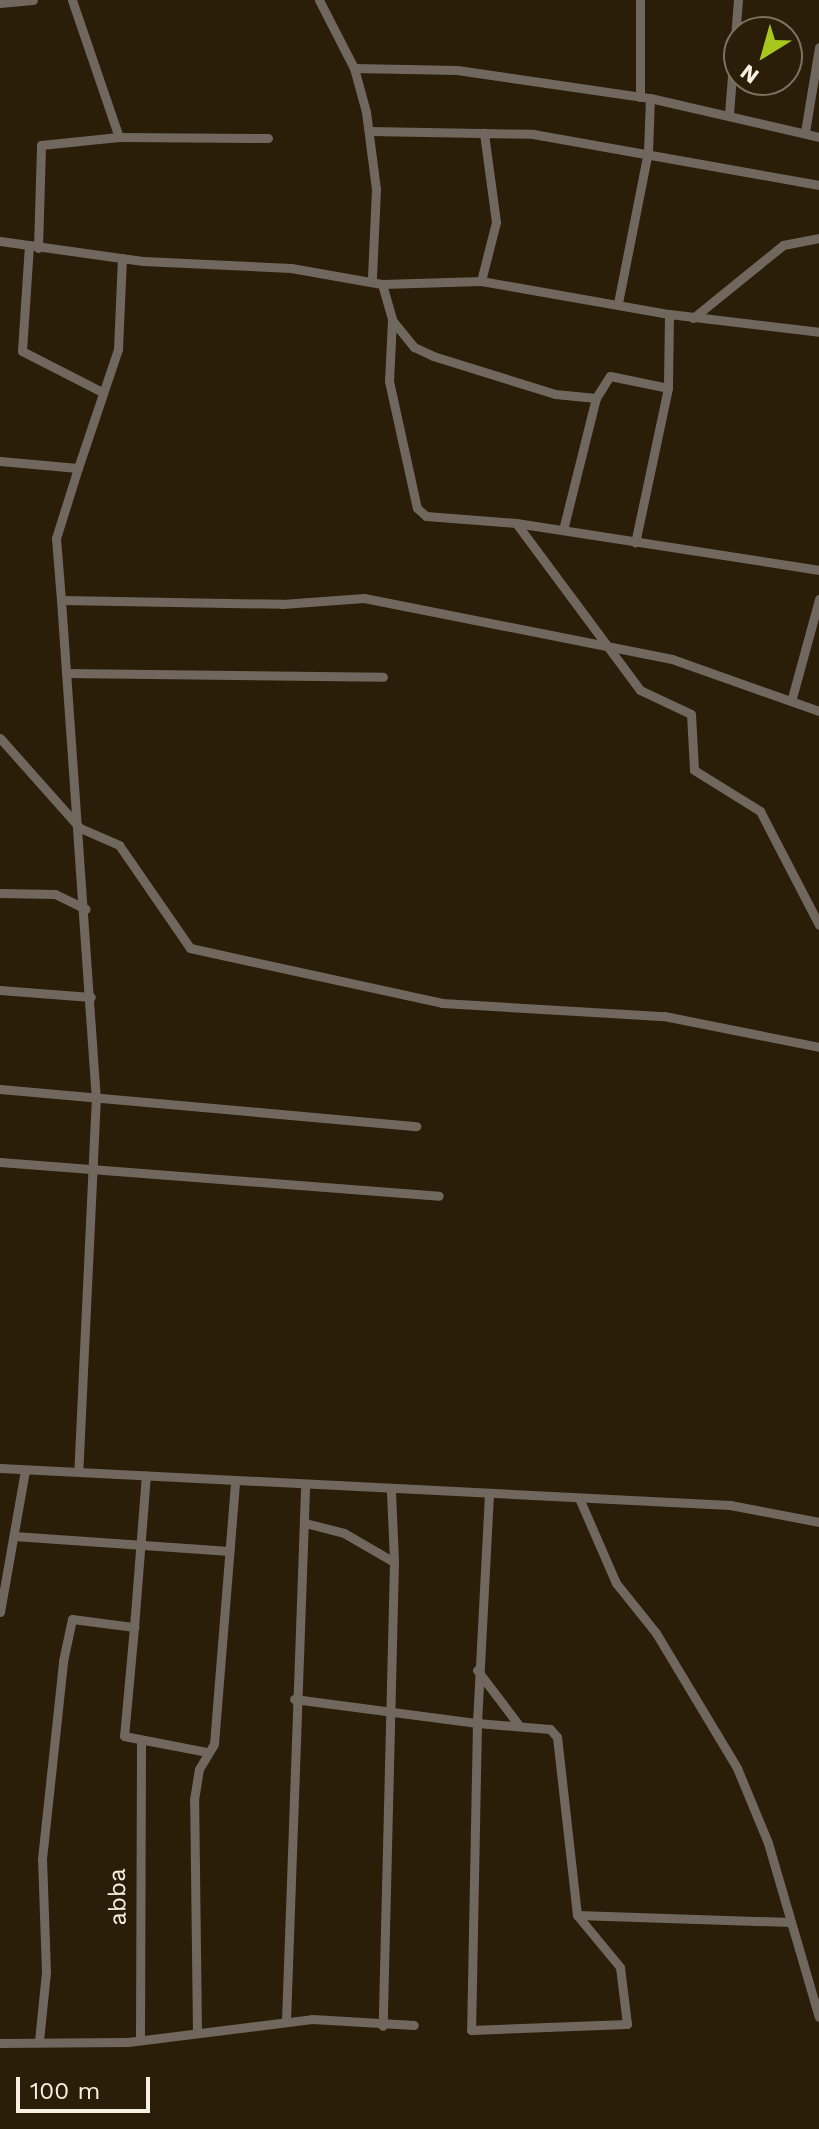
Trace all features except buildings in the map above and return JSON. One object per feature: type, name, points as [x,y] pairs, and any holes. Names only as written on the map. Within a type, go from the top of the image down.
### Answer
[{"type":"street","points":[[0,3],[33,0]]},
{"type":"street","points":[[72,0],[119,137]]},
{"type":"street","points":[[319,0],[354,68],[369,131],[376,189],[372,278]]},
{"type":"street","points":[[618,303],[648,152],[640,0]]},
{"type":"street","points":[[729,114],[738,0]]},
{"type":"street","points":[[805,132],[819,47]]},
{"type":"street","points":[[354,68],[457,70],[645,97],[819,137]]},
{"type":"street","points":[[369,131],[484,133],[648,152],[819,185]]},
{"type":"street","points":[[481,281],[496,222],[484,133]]},
{"type":"street","points":[[102,392],[22,351],[41,145],[119,137],[268,138]]},
{"type":"street","points":[[693,318],[783,245],[819,238]]},
{"type":"street","points":[[0,241],[122,258],[372,278],[382,284],[409,278],[481,281],[693,318],[819,332]]},
{"type":"street","points":[[78,1472],[96,1096],[86,909],[56,538],[118,349],[122,258]]},
{"type":"street","points":[[382,284],[392,320],[389,381],[417,508],[426,516],[516,523],[819,570]]},
{"type":"street","points":[[635,543],[668,388],[669,314]]},
{"type":"street","points":[[392,320],[414,347],[433,356],[536,389],[596,398]]},
{"type":"street","points":[[563,530],[596,398],[610,376],[668,388]]},
{"type":"street","points":[[0,461],[78,468]]},
{"type":"street","points":[[516,523],[640,690],[691,714],[694,770],[760,811],[819,925]]},
{"type":"street","points":[[61,600],[364,598],[603,643],[792,698],[819,711]]},
{"type":"street","points":[[792,698],[819,599]]},
{"type":"street","points":[[66,673],[383,677]]},
{"type":"street","points":[[0,738],[80,828],[119,845],[190,948],[442,1003],[664,1016],[819,1047]]},
{"type":"street","points":[[0,893],[55,894],[86,909]]},
{"type":"street","points":[[0,990],[91,997]]},
{"type":"street","points":[[0,1089],[416,1126]]},
{"type":"street","points":[[0,1162],[439,1196]]},
{"type":"street","points":[[0,1468],[146,1475],[305,1489],[730,1505],[819,1522]]},
{"type":"street","points":[[0,1612],[25,1470]]},
{"type":"street","points":[[146,1475],[124,1736],[207,1752]]},
{"type":"street","points":[[197,2033],[194,1800],[221,1686],[235,1485]]},
{"type":"street","points":[[286,2021],[294,1699],[305,1489]]},
{"type":"street","points":[[383,2026],[387,1711],[394,1562],[391,1492]]},
{"type":"street","points":[[294,1699],[477,1723],[518,1724],[557,1737],[577,1915],[620,1967],[627,2024],[471,2030],[477,1723],[477,1670],[489,1496]]},
{"type":"street","points":[[579,1498],[616,1583],[656,1633],[737,1768],[791,1922],[819,2017]]},
{"type":"street","points":[[305,1523],[344,1533],[394,1562]]},
{"type":"street","points":[[14,1536],[229,1551]]},
{"type":"street","points":[[39,2041],[46,1972],[42,1859],[71,1623],[134,1627]]},
{"type":"street","points":[[477,1670],[518,1724]]},
{"type":"street","name":"abba","points":[[140,2037],[136,1837],[141,1740]]},
{"type":"street","points":[[577,1915],[791,1922]]},
{"type":"street","points":[[0,2043],[197,2033],[286,2021],[414,2025]]}]
